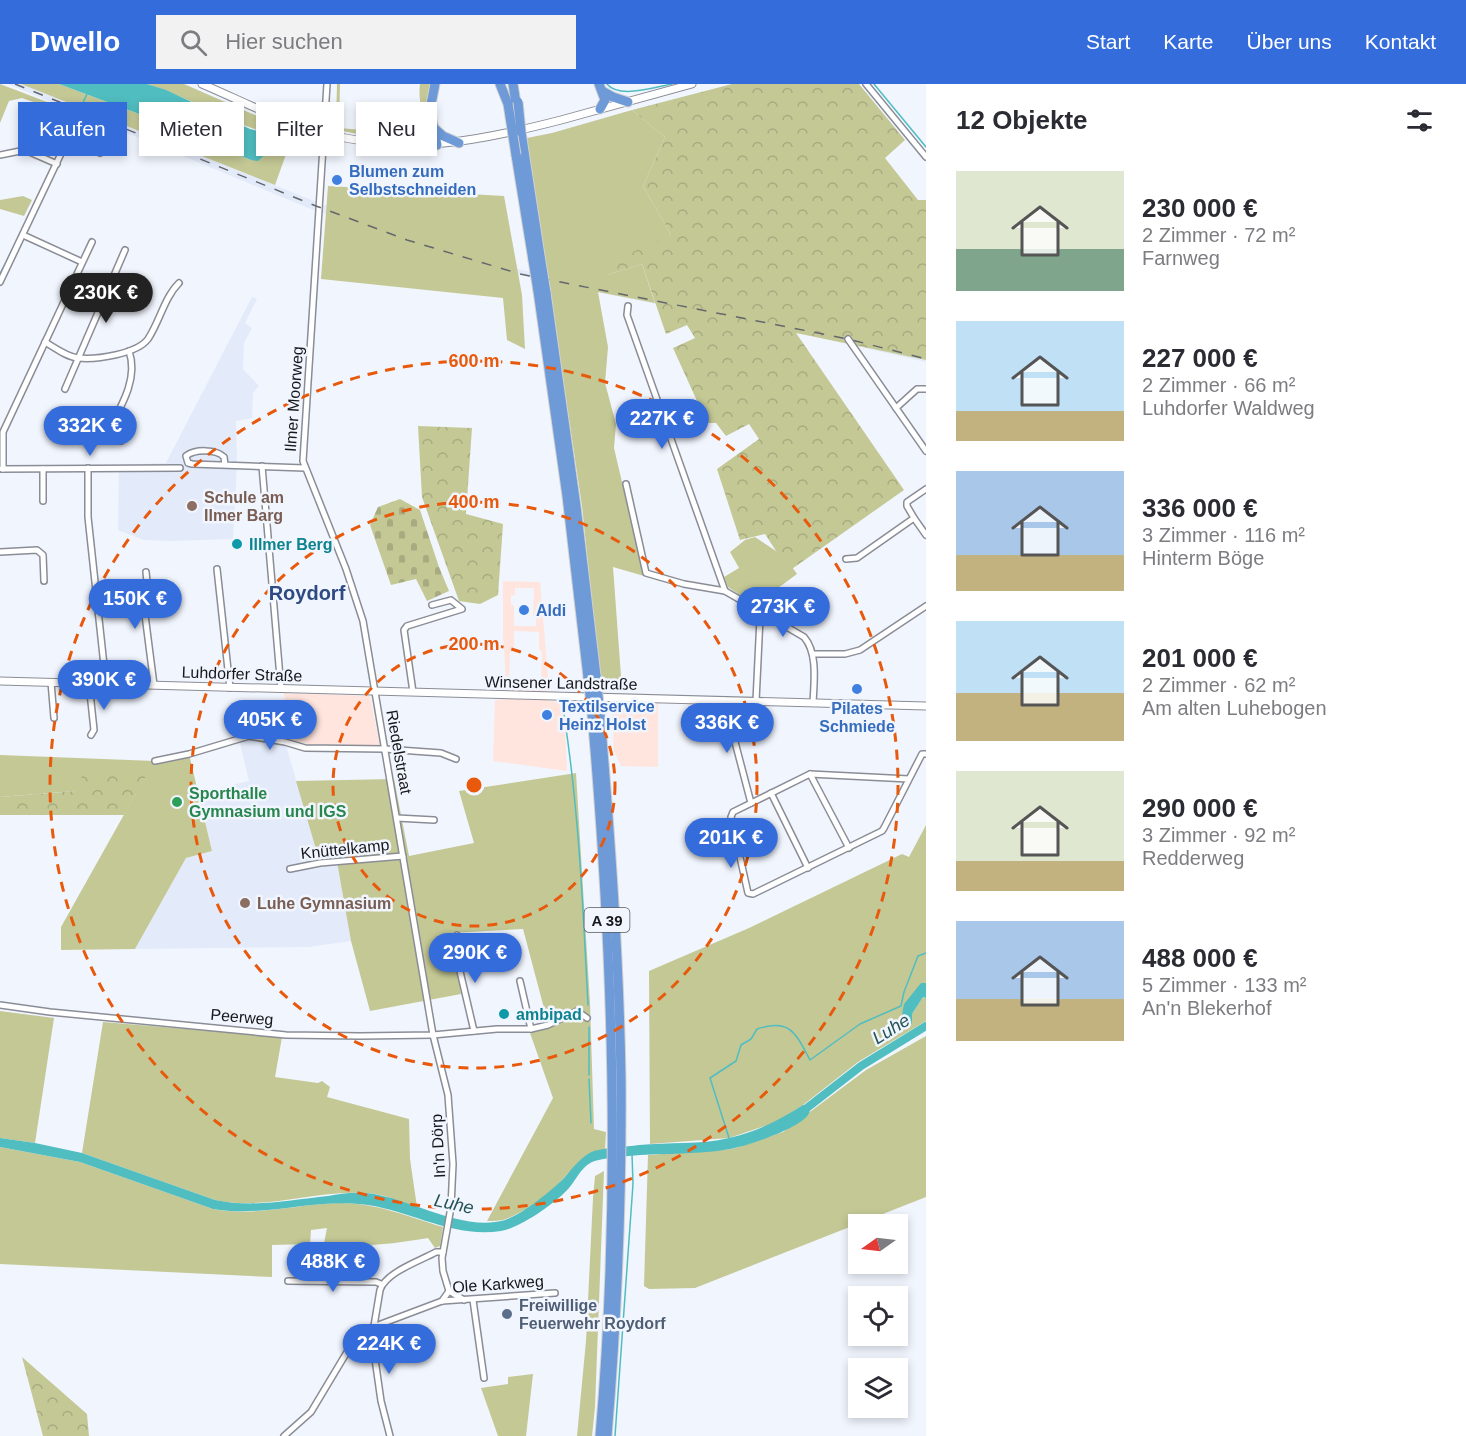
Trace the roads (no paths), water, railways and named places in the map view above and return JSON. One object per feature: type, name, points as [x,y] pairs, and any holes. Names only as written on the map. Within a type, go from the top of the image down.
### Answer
[{"type":"highway","points":[[431,102],[435,84]]},
{"type":"highway","points":[[503,84],[514,103]]},
{"type":"highway","name":"A 39","points":[[513,84],[520,154],[572,472],[615,914],[618,1278],[608,1436]]},
{"type":"highway","points":[[514,103],[518,84]]},
{"type":"highway","points":[[600,86],[610,96],[628,102]]},
{"type":"highway","points":[[600,86],[600,109]]},
{"type":"highway","name":"A 39","points":[[514,103],[521,132],[520,154]]},
{"type":"highway","points":[[437,130],[443,136],[459,143]]},
{"type":"highway","name":"A 39","points":[[600,1436],[617,1180]]},
{"type":"main road","points":[[202,84],[256,107]]},
{"type":"main road","points":[[437,145],[459,143],[517,131],[692,84]]},
{"type":"main road","name":"Luhdorfer Straße","points":[[0,681],[375,691]]},
{"type":"main road","name":"Winsener Landstraße","points":[[375,691],[926,706]]},
{"type":"street","name":"Ilmer Moorweg","points":[[326,102],[327,84]]},
{"type":"street","points":[[866,84],[926,157]]},
{"type":"street","points":[[0,155],[25,150],[57,164]]},
{"type":"street","points":[[0,282],[60,156]]},
{"type":"street","name":"Ilmer Moorweg","points":[[323,156],[303,451],[305,468],[355,593],[363,621],[375,691]]},
{"type":"street","points":[[23,235],[82,262]]},
{"type":"street","points":[[92,242],[3,432],[2,469],[180,468]]},
{"type":"street","points":[[65,389],[125,250]]},
{"type":"street","points":[[45,342],[78,358],[129,351],[142,345],[148,338],[172,290],[179,282]]},
{"type":"street","points":[[628,306],[627,315],[725,591]]},
{"type":"street","points":[[848,339],[926,451]]},
{"type":"street","points":[[122,441],[103,441],[130,382],[133,368],[129,351]]},
{"type":"street","points":[[896,408],[917,389],[926,389]]},
{"type":"street","points":[[225,465],[224,457],[216,451],[192,452],[186,456],[188,463],[192,464],[305,468]]},
{"type":"street","points":[[262,466],[281,689]]},
{"type":"street","points":[[88,468],[88,517],[106,684]]},
{"type":"street","points":[[43,469],[44,501]]},
{"type":"street","points":[[626,484],[646,573],[684,584],[725,591],[804,637],[810,644],[813,654],[813,703]]},
{"type":"street","points":[[926,489],[907,502],[907,506],[926,535]]},
{"type":"street","points":[[846,559],[857,558],[914,518]]},
{"type":"street","points":[[0,552],[38,550],[42,555],[44,581]]},
{"type":"street","points":[[217,570],[230,687]]},
{"type":"street","points":[[146,573],[149,601],[145,615],[154,685]]},
{"type":"street","points":[[413,692],[404,630],[407,626],[462,609],[451,600],[432,605]]},
{"type":"street","points":[[813,654],[845,654],[860,650],[926,606]]},
{"type":"street","points":[[756,701],[760,618]]},
{"type":"street","points":[[51,682],[54,718]]},
{"type":"street","points":[[89,683],[94,730],[91,735]]},
{"type":"street","name":"Riedelstraat","points":[[375,691],[433,1035]]},
{"type":"street","points":[[724,700],[751,803]]},
{"type":"street","points":[[155,761],[189,754],[249,736],[285,741],[305,748],[385,749],[441,753],[456,759]]},
{"type":"street","points":[[909,779],[810,774],[733,812],[731,816],[748,894],[753,894],[808,868],[884,828],[922,754],[926,754]]},
{"type":"street","points":[[810,774],[849,848]]},
{"type":"street","points":[[771,793],[808,868]]},
{"type":"street","name":"Riedelstraat","points":[[396,818],[434,820]]},
{"type":"street","name":"Knüttelkamp","points":[[290,869],[320,863],[403,856]]},
{"type":"street","points":[[457,935],[455,950],[474,1031]]},
{"type":"street","points":[[520,981],[531,1029]]},
{"type":"street","name":"Peerweg","points":[[0,1005],[286,1035],[433,1035],[531,1029],[548,1025],[577,1011],[587,1018]]},
{"type":"street","name":"In'n Dörp","points":[[433,1035],[449,1108],[453,1166],[451,1208],[442,1252],[443,1271],[449,1291]]},
{"type":"street","points":[[390,1436],[378,1381],[372,1338],[381,1284],[388,1277],[436,1252],[442,1252]]},
{"type":"street","points":[[288,1281],[376,1282],[381,1284]]},
{"type":"street","points":[[442,1301],[449,1291],[466,1300]]},
{"type":"street","name":"Ole Karkweg","points":[[373,1327],[442,1301],[555,1293]]},
{"type":"street","points":[[473,1300],[484,1378]]},
{"type":"street","points":[[284,1436],[310,1412],[347,1352],[373,1327]]},
{"type":"water","points":[[59,84],[147,84],[192,102],[139,102],[139,114],[127,109],[127,102],[107,102]]},
{"type":"water","points":[[244,126],[256,130],[256,156],[264,156],[258,161],[241,156],[244,156]]},
{"type":"water","points":[[921,983],[926,983],[926,998],[923,997],[912,1014],[912,1024],[900,1025],[904,1004]]},
{"type":"water","points":[[803,1105],[811,1106],[808,1115],[794,1126],[760,1141],[738,1147],[700,1153],[626,1156],[595,1161],[584,1168],[563,1194],[537,1214],[509,1229],[483,1232],[450,1228],[385,1208],[349,1203],[252,1211],[213,1209],[80,1162],[0,1147],[0,1138],[82,1153],[215,1200],[243,1203],[271,1202],[364,1193],[380,1195],[452,1218],[488,1223],[505,1220],[528,1208],[558,1183],[581,1159],[594,1151],[729,1138],[768,1125]]},
{"type":"waterway","points":[[607,84],[620,91],[672,84]]},
{"type":"waterway","points":[[874,84],[926,147]]},
{"type":"waterway","points":[[83,102],[87,94]]},
{"type":"waterway","points":[[0,274],[18,239]]},
{"type":"waterway","points":[[564,715],[577,823],[588,1005]]},
{"type":"waterway","points":[[729,1138],[710,1078],[736,1061],[741,1045],[751,1039],[757,1029],[768,1026],[785,1027],[796,1036],[810,1060],[860,1024],[901,1006],[918,956],[926,953]]},
{"type":"waterway","name":"Luhe","points":[[803,1111],[861,1066],[926,1026]]},
{"type":"waterway","points":[[589,1027],[589,1075]]},
{"type":"waterway","points":[[589,1079],[591,1123]]},
{"type":"waterway","points":[[615,1436],[633,1184],[632,1154]]},
{"type":"railway","points":[[15,84],[316,206],[407,240],[520,274],[848,339],[926,359]]},
{"type":"place","name":"Blumen zum Selbstschneiden","points":[[337,180]]},
{"type":"place","name":"Schule am Ilmer Barg","points":[[192,506]]},
{"type":"place","name":"Illmer Berg","points":[[237,544]]},
{"type":"place","name":"Aldi","points":[[524,610]]},
{"type":"place","name":"Pilates Schmiede","points":[[857,689]]},
{"type":"place","name":"Textilservice Heinz Holst","points":[[547,715]]},
{"type":"place","name":"Sporthalle Gymnasium und IGS","points":[[177,802]]},
{"type":"place","name":"Luhe Gymnasium","points":[[245,903]]},
{"type":"place","name":"ambipad","points":[[504,1014]]},
{"type":"place","name":"Freiwillige Feuerwehr Roydorf","points":[[507,1314]]},
{"type":"district","name":"Roydorf","points":[[307,593]]}]
